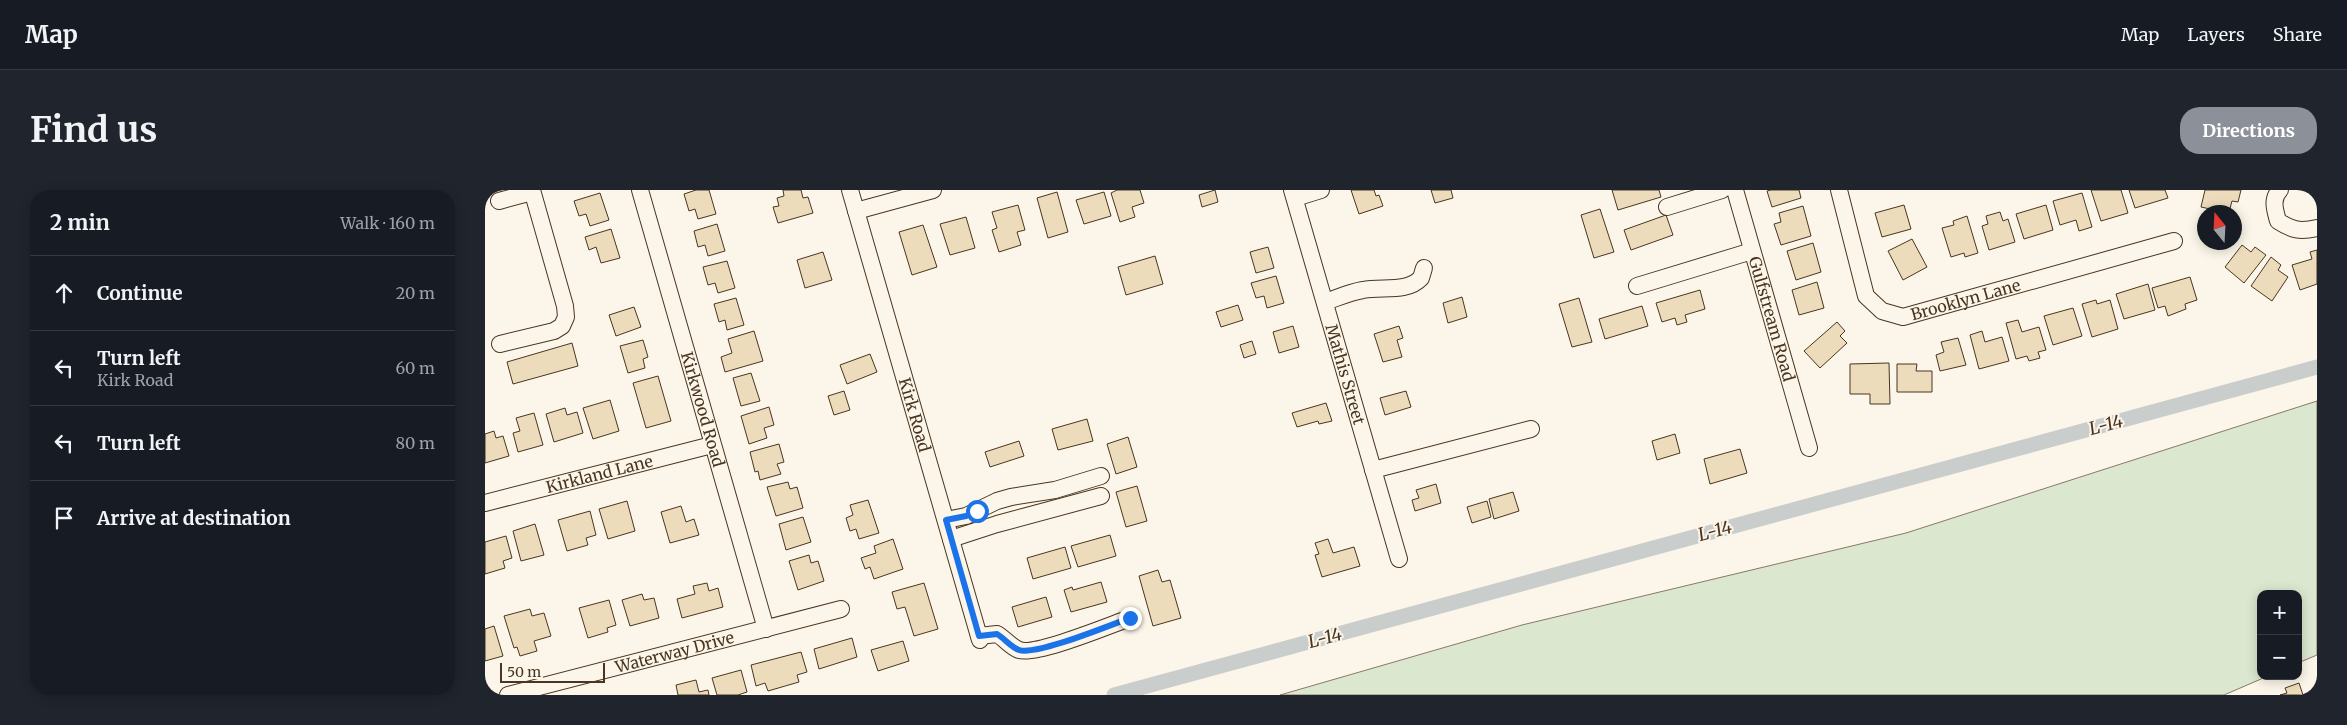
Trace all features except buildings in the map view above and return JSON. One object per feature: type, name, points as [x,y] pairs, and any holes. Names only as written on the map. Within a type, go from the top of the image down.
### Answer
[{"type":"street","name":"Kirkwood Road","points":[[640,190],[765,628]]},
{"type":"street","name":"Kirk Road","points":[[850,190],[980,638],[997,634],[1019,650],[1027,650],[1047,647],[1130,618]]},
{"type":"street","points":[[856,211],[933,190]]},
{"type":"street","points":[[1294,194],[1321,190]]},
{"type":"street","points":[[1667,206],[1721,190]]},
{"type":"street","name":"Gulfstream Road","points":[[1735,190],[1809,448]]},
{"type":"street","name":"Brooklyn Lane","points":[[1839,190],[1866,296],[1882,311],[1903,317],[2174,241]]},
{"type":"street","points":[[2280,190],[2273,205],[2278,221],[2291,230],[2305,231],[2317,228]]},
{"type":"street","points":[[499,201],[532,191],[565,306],[566,317],[562,326],[554,330],[500,344]]},
{"type":"street","name":"Mathis Street","points":[[1294,194],[1399,559]]},
{"type":"street","points":[[1637,286],[1753,252]]},
{"type":"street","points":[[1325,302],[1365,289],[1396,288],[1412,284],[1421,278],[1423,268]]},
{"type":"street","points":[[1373,470],[1531,429]]},
{"type":"street","name":"Kirkland Lane","points":[[485,503],[712,444]]},
{"type":"street","points":[[946,520],[966,516],[1004,499],[1055,490],[1101,476]]},
{"type":"street","points":[[951,539],[997,524],[1101,496]]},
{"type":"street","name":"Waterway Drive","points":[[508,695],[841,609]]},
{"type":"green space","points":[[2317,401],[2317,655],[2302,661],[2302,590],[2257,590],[2257,680],[2259,680],[2224,695],[1280,695],[1522,625],[1906,533]]},
{"type":"waterway","name":"L-14","points":[[1114,695],[2317,367]]},
{"type":"route","points":[[977,511],[966,516],[946,520],[979,636],[997,634],[1019,650],[1027,650],[1047,647],[1130,618]]}]
